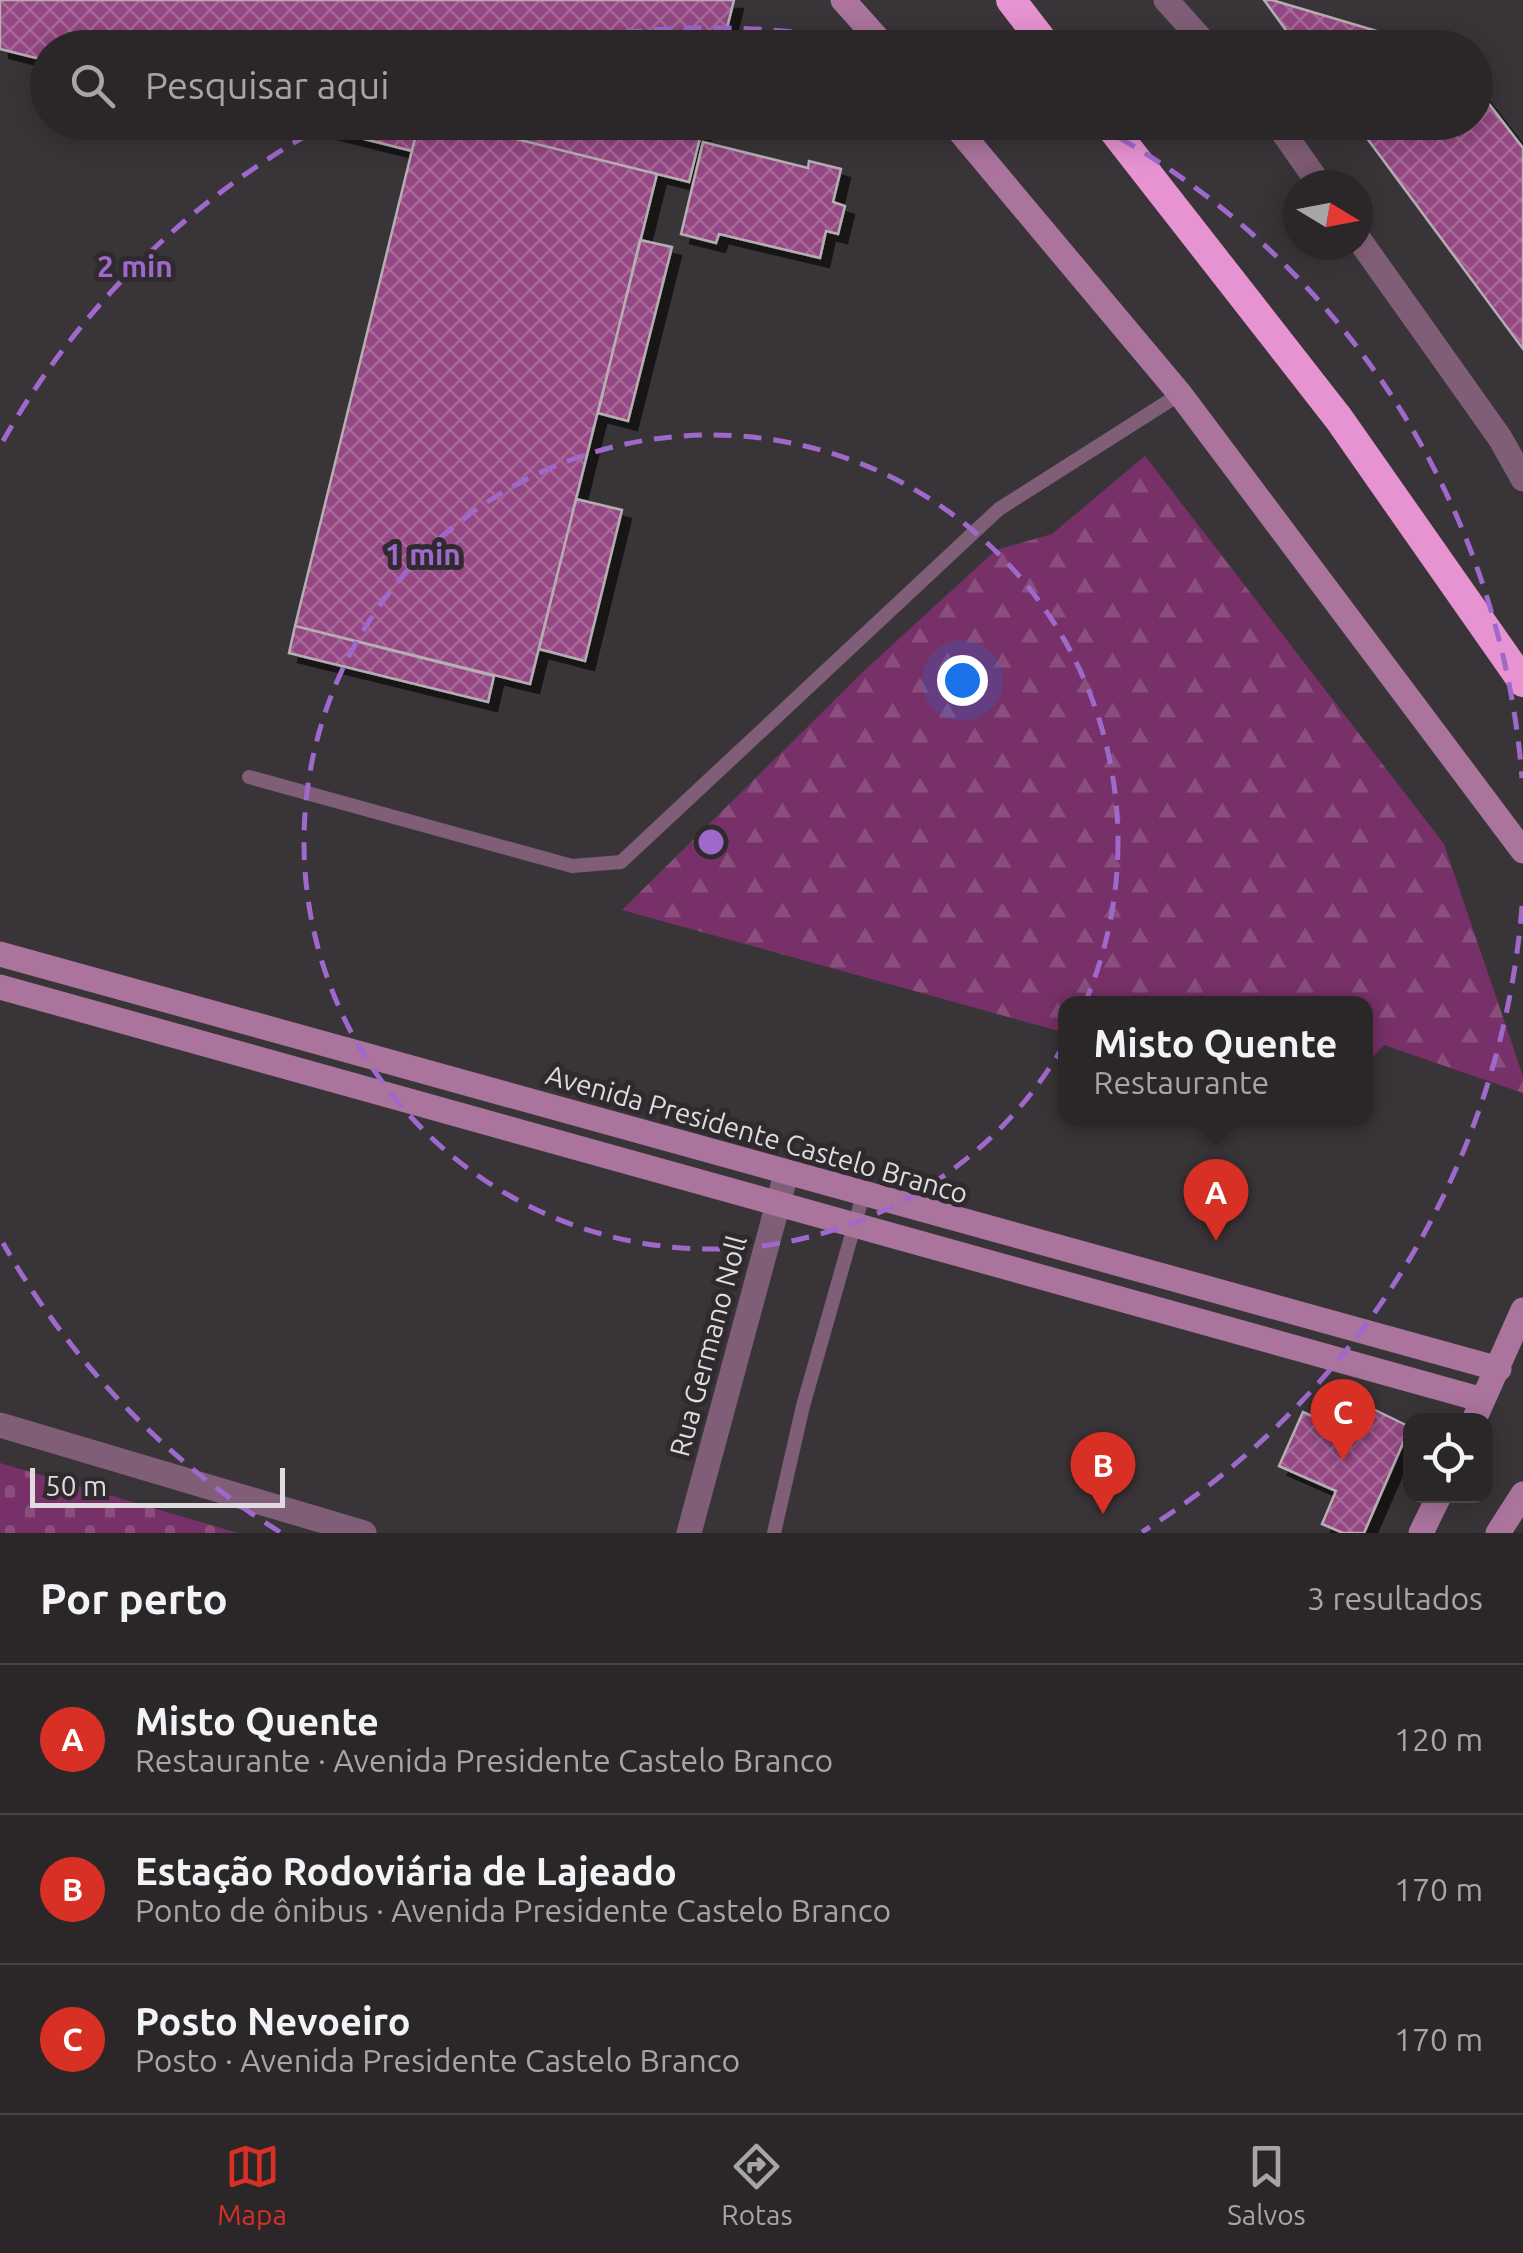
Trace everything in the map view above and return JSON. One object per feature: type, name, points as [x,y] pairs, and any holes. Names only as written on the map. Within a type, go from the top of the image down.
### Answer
[{"type":"highway","points":[[1011,0],[1034,30]]},
{"type":"highway","points":[[1121,140],[1339,420],[1523,682]]},
{"type":"main road","points":[[843,0],[870,30]]},
{"type":"main road","points":[[967,140],[1180,394],[1523,851]]},
{"type":"main road","name":"Avenida Presidente Castelo Branco","points":[[0,954],[1499,1369]]},
{"type":"main road","points":[[0,986],[855,1227],[1478,1410],[1523,1310]]},
{"type":"main road","points":[[395,1097],[403,1066]]},
{"type":"main road","points":[[1498,1533],[1523,1494]]},
{"type":"main road","points":[[1422,1533],[1436,1503]]},
{"type":"street","points":[[1166,0],[1193,30]]},
{"type":"street","points":[[1289,140],[1310,170]]},
{"type":"street","points":[[1373,258],[1512,440],[1523,478]]},
{"type":"street","name":"Rua Germano Noll","points":[[689,1533],[786,1174]]},
{"type":"street","points":[[0,1425],[364,1533]]},
{"type":"lane","points":[[249,777],[572,866],[621,862],[999,510],[1180,394]]},
{"type":"lane","points":[[774,1533],[803,1406],[863,1195]]},
{"type":"green space","points":[[1145,456],[1444,844],[1523,1076],[1523,1093],[1384,1045],[1373,1057],[1373,996],[1058,996],[1058,1031],[622,910],[867,668],[996,550],[1052,534]]},
{"type":"green space","points":[[0,1463],[238,1533],[0,1533]]},
{"type":"building","points":[[0,0],[734,0],[726,30],[30,30],[30,56],[0,49]]},
{"type":"building","points":[[1264,0],[1373,30],[1286,30]]},
{"type":"building","points":[[1493,109],[1523,148],[1523,349],[1368,140],[1493,140]]},
{"type":"building","points":[[368,140],[415,140],[412,151]]},
{"type":"building","points":[[415,140],[520,140],[657,174],[530,684],[295,626]]},
{"type":"building","points":[[520,140],[700,140],[689,182]]},
{"type":"building","points":[[703,142],[808,168],[809,161],[841,169],[833,202],[845,206],[838,234],[826,231],[820,258],[719,234],[716,243],[681,234]]},
{"type":"building","points":[[640,240],[672,247],[628,421],[598,413]]},
{"type":"building","points":[[576,499],[622,510],[585,661],[539,649]]},
{"type":"building","points":[[295,626],[494,676],[488,702],[289,653]]},
{"type":"building","points":[[1371,1408],[1403,1424],[1403,1443],[1364,1533],[1343,1533],[1322,1524],[1336,1491],[1279,1466],[1303,1412],[1358,1437]]},
{"type":"place","name":"Misto Quente","points":[[1216,1241]]},
{"type":"place","name":"Posto Nevoeiro","points":[[1343,1461]]},
{"type":"place","name":"Estação Rodoviária de Lajeado","points":[[1103,1514]]}]
